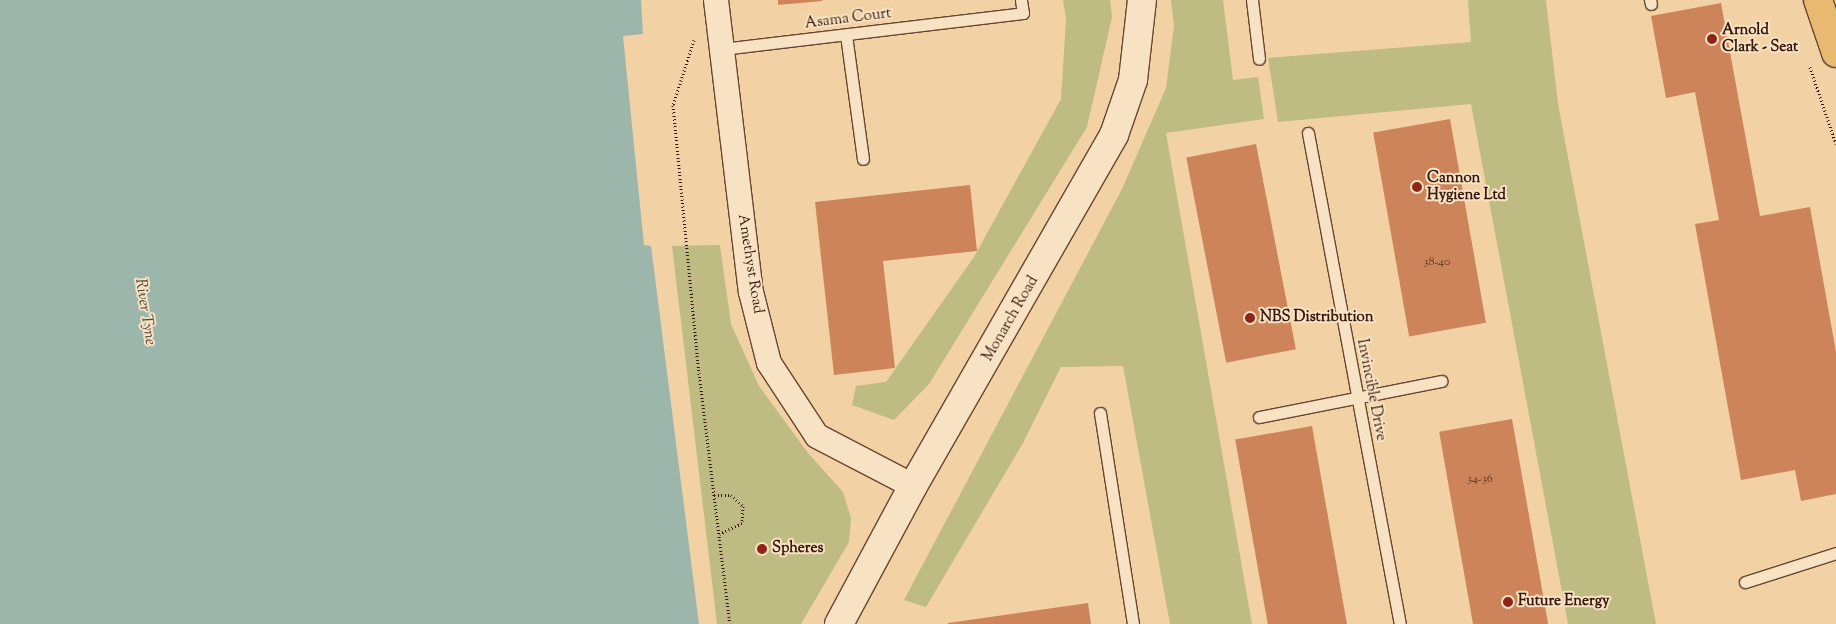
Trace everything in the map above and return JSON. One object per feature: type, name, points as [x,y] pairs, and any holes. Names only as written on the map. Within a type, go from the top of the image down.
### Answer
[{"type":"main road","points":[[1818,0],[1836,53]]},
{"type":"street","name":"Amethyst Road","points":[[716,0],[751,292],[769,363],[817,436],[913,486]]},
{"type":"street","name":"Monarch Road","points":[[839,624],[913,486],[1114,135],[1133,80],[1142,0]]},
{"type":"lane","name":"Asama Court","points":[[722,49],[1023,13],[1021,0]]},
{"type":"lane","points":[[1257,0],[1252,0],[1259,59]]},
{"type":"lane","points":[[846,35],[863,159]]},
{"type":"lane","name":"Invincible Drive","points":[[1308,133],[1400,624]]},
{"type":"lane","points":[[1259,417],[1441,381]]},
{"type":"lane","points":[[1100,412],[1133,624]]},
{"type":"lane","points":[[1745,582],[1836,553]]},
{"type":"path","points":[[694,29],[694,39],[673,105],[714,496],[730,624]]},
{"type":"path","points":[[1809,63],[1836,144]]},
{"type":"path","points":[[714,496],[731,495],[743,506],[742,523],[735,530],[719,534]]},
{"type":"shaded area","points":[[1063,0],[1110,0],[1112,17],[1087,127],[929,384],[894,420],[852,405],[856,386],[886,382],[974,257],[1061,99],[1066,19]]},
{"type":"shaded area","points":[[1171,0],[1223,0],[1233,80],[1258,77],[1264,119],[1166,133],[1252,624],[1170,624],[1123,366],[1061,367],[1023,443],[926,607],[904,600],[1122,189],[1166,88],[1174,26]]},
{"type":"shaded area","points":[[1468,0],[1546,0],[1558,104],[1656,624],[1568,624],[1471,104],[1278,122],[1268,58],[1471,42]]},
{"type":"shaded area","points":[[720,245],[731,324],[759,386],[808,453],[843,492],[851,518],[849,542],[801,624],[717,624],[672,246]]},
{"type":"water","name":"River Tyne","points":[[0,0],[641,0],[643,34],[623,36],[644,245],[651,246],[699,624],[0,624]]},
{"type":"building","points":[[778,0],[822,0],[822,1],[778,5]]},
{"type":"building","points":[[1721,3],[1760,216],[1810,207],[1836,352],[1836,494],[1801,501],[1795,470],[1741,480],[1695,224],[1719,220],[1695,92],[1666,98],[1651,16]]},
{"type":"building","points":[[1450,119],[1486,323],[1409,336],[1373,133]]},
{"type":"building","points":[[1256,144],[1296,349],[1226,363],[1186,158]]},
{"type":"building","points":[[970,185],[977,251],[883,261],[895,368],[834,375],[815,202]]},
{"type":"building","points":[[1512,419],[1548,624],[1473,624],[1439,432]]},
{"type":"building","points":[[1312,426],[1347,624],[1268,624],[1235,440]]},
{"type":"building","points":[[1088,603],[1091,624],[948,624],[948,623]]},
{"type":"place","name":"Arnold Clark - Seat","points":[[1712,39]]},
{"type":"place","name":"Cannon Hygiene Ltd","points":[[1417,187]]},
{"type":"place","name":"NBS Distribution","points":[[1250,318]]},
{"type":"place","name":"Spheres","points":[[762,549]]},
{"type":"place","name":"Future Energy","points":[[1508,602]]}]
